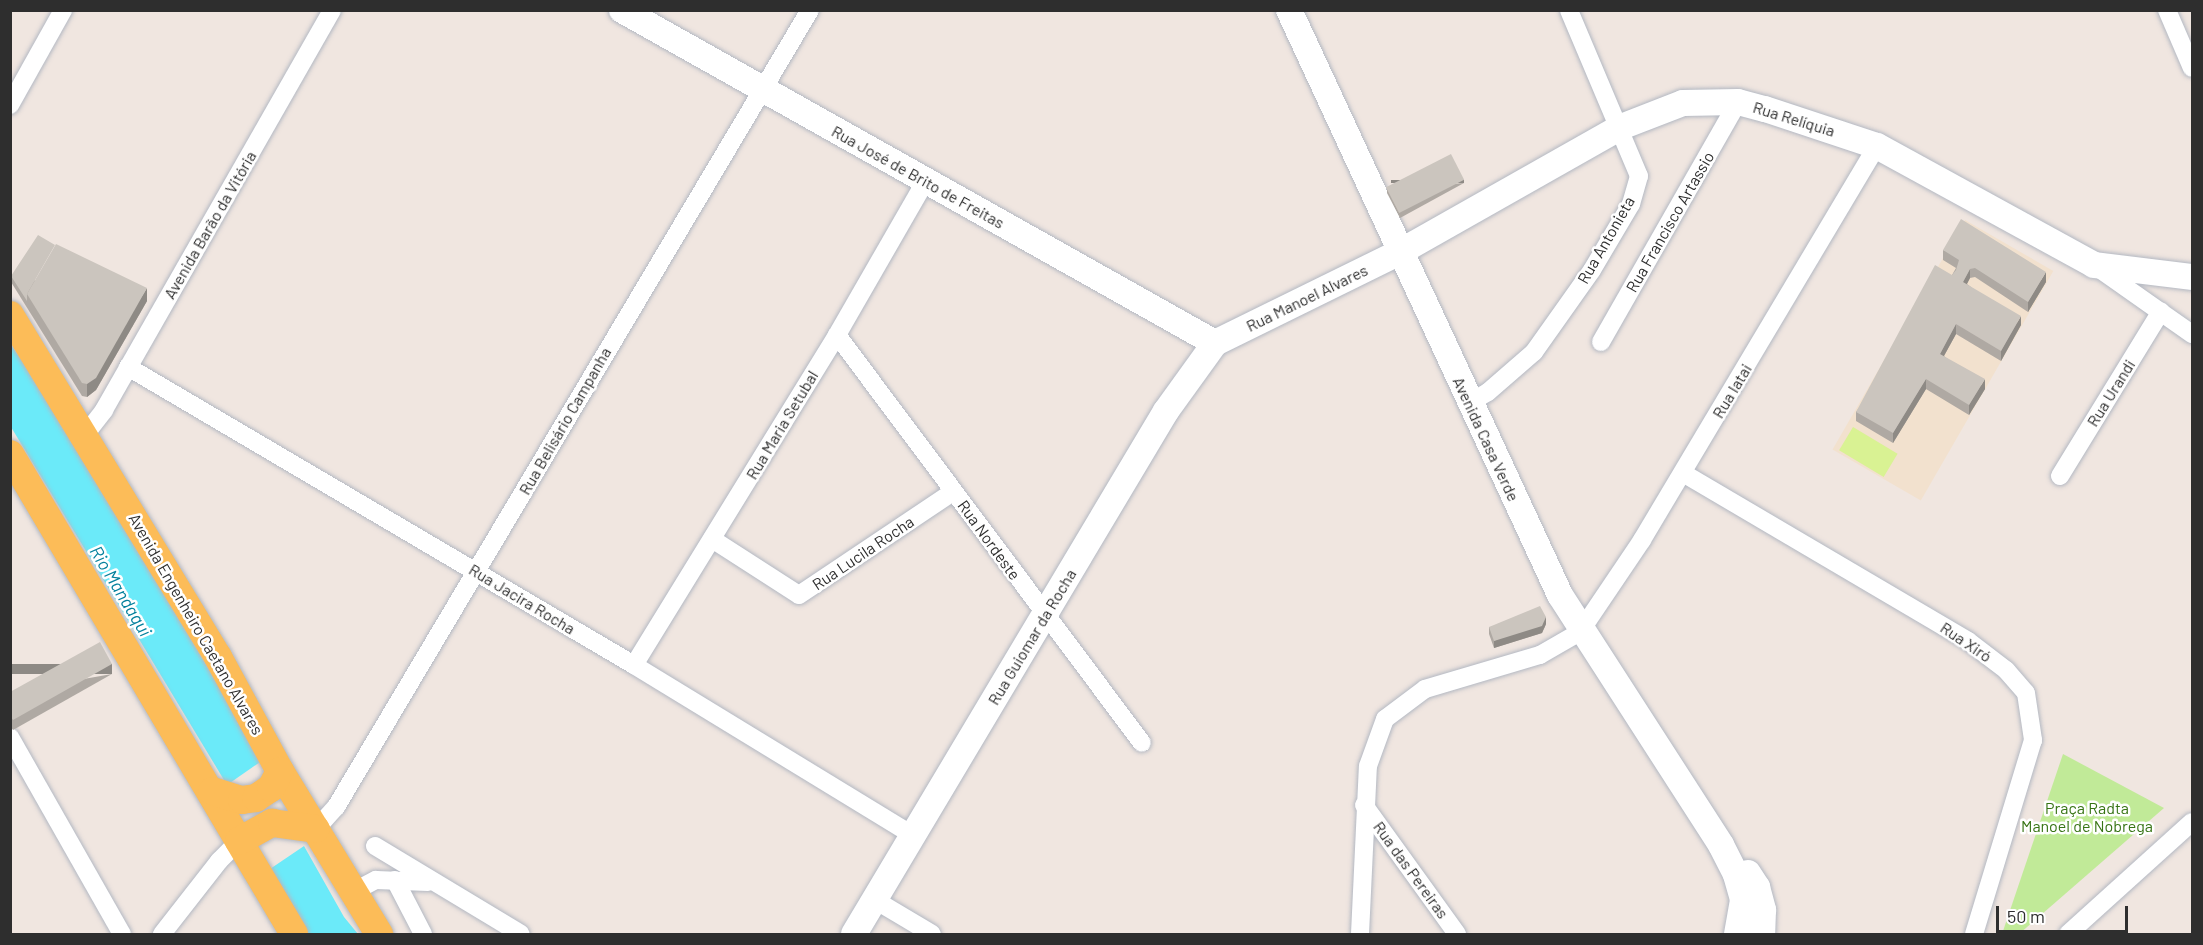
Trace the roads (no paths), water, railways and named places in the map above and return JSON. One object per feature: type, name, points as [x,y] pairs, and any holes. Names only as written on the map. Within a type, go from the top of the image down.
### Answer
[{"type":"main road","name":"Avenida Engenheiro Caetano Alvares","points":[[10,315],[218,657],[280,771],[379,934]]},
{"type":"main road","points":[[10,454],[212,791],[294,934]]},
{"type":"main road","points":[[212,791],[242,800],[256,798],[271,788],[280,771]]},
{"type":"main road","points":[[239,841],[272,823],[316,829]]},
{"type":"street","points":[[10,105],[63,10]]},
{"type":"street","name":"Avenida Barão da Vitória","points":[[84,436],[129,368],[332,10]]},
{"type":"street","name":"Rua José de Brito de Freitas","points":[[622,10],[1215,343]]},
{"type":"street","name":"Rua Belisário Campanha","points":[[316,829],[336,807],[760,88],[810,10]]},
{"type":"street","name":"Avenida Casa Verde","points":[[1289,10],[1469,403],[1580,632],[1721,845],[1758,887],[1763,910],[1762,934]]},
{"type":"street","name":"Rua Antonieta","points":[[1469,403],[1488,392],[1534,352],[1592,270],[1631,204],[1639,176],[1621,127],[1569,10]]},
{"type":"street","points":[[2167,10],[2193,68]]},
{"type":"street","name":"Rua Relíquia","points":[[1400,252],[1621,127],[1683,103],[1738,102],[1877,146],[2094,265],[2193,278]]},
{"type":"street","name":"Rua Francisco Artassio","points":[[1601,342],[1738,102]]},
{"type":"street","name":"Rua Iatai","points":[[1580,632],[1683,473],[1877,146]]},
{"type":"street","name":"Rua Maria Setubal","points":[[634,665],[837,335],[925,182]]},
{"type":"street","name":"Rua Manoel Alvares","points":[[1215,343],[1400,252]]},
{"type":"street","points":[[2094,265],[2193,334]]},
{"type":"street","name":"Rua Urandi","points":[[2060,476],[2162,311]]},
{"type":"street","name":"Rua Nordeste","points":[[837,335],[1142,743]]},
{"type":"street","name":"Rua Guiomar da Rocha","points":[[854,934],[1184,383],[1215,343]]},
{"type":"street","name":"Rua Jacira Rocha","points":[[129,368],[634,665],[913,835]]},
{"type":"street","name":"Rua Xiró","points":[[1683,473],[1968,641],[2006,670],[2026,693],[2033,740],[1974,934]]},
{"type":"street","name":"Rua Lucila Rocha","points":[[712,539],[799,595],[953,492]]},
{"type":"street","points":[[1360,934],[1364,805],[1368,765],[1385,719],[1404,702],[1425,689],[1459,677],[1540,655],[1580,632]]},
{"type":"street","points":[[10,736],[122,934]]},
{"type":"street","name":"Rua das Pereiras","points":[[1364,805],[1457,934]]},
{"type":"street","points":[[2068,934],[2193,822]]},
{"type":"street","points":[[162,934],[219,861],[239,841]]},
{"type":"street","name":"Avenida Casa Verde","points":[[1721,845],[1743,900],[1737,934]]},
{"type":"street","points":[[375,846],[521,934]]},
{"type":"street","points":[[353,892],[376,880],[436,884]]},
{"type":"street","points":[[395,880],[423,934]]},
{"type":"street","points":[[875,900],[932,934]]},
{"type":"water","name":"Rio Mandaqui","points":[[11,345],[44,393],[263,760],[227,785],[11,427]]},
{"type":"water","points":[[304,846],[344,917],[358,934],[308,934],[270,869]]},
{"type":"park label","name":"Praça Radta Manoel de Nobrega","points":[[2087,817]]}]
